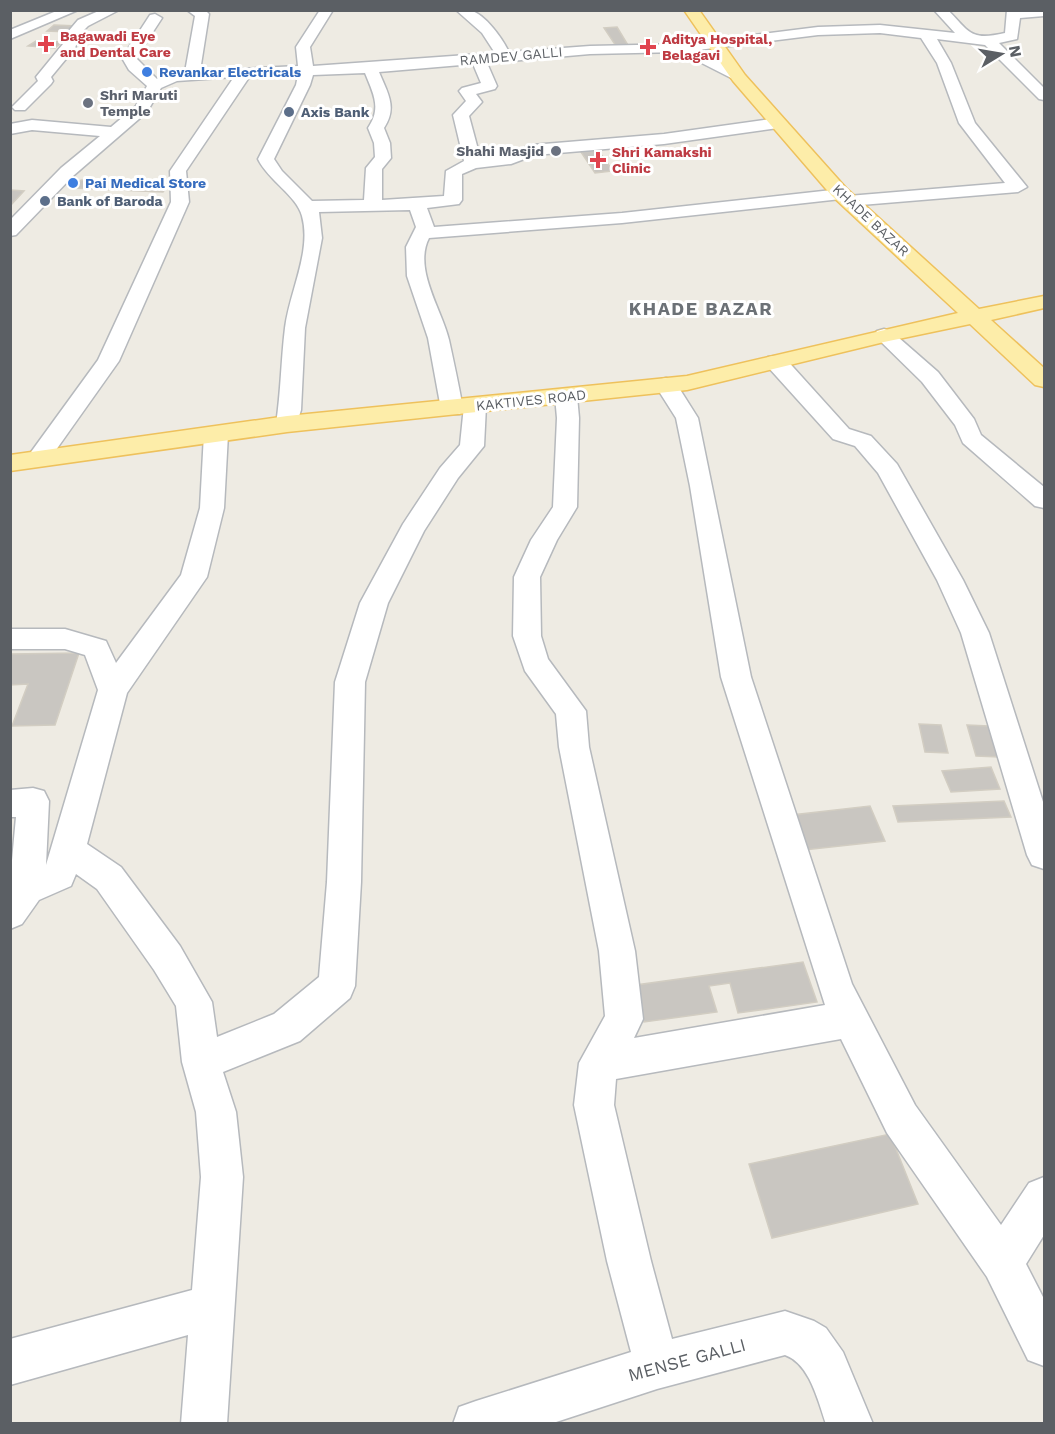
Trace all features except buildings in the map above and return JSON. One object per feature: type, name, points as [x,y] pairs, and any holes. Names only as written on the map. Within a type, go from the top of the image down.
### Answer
[{"type":"main road","name":"KHADE BAZAR","points":[[691,10],[716,42],[739,78],[845,198],[1044,380]]},
{"type":"main road","name":"KAKTIVES ROAD","points":[[10,463],[287,424],[687,383],[884,335],[1044,302]]},
{"type":"street","points":[[10,35],[45,23],[72,10]]},
{"type":"street","points":[[15,107],[41,89],[46,81],[43,77],[84,22],[113,10]]},
{"type":"street","points":[[192,76],[202,14],[194,10]]},
{"type":"street","points":[[287,424],[296,315],[314,234],[310,213],[290,188],[271,173],[266,159],[303,85],[306,71],[303,47],[327,10]]},
{"type":"street","points":[[462,10],[484,25],[496,38],[504,57]]},
{"type":"street","points":[[940,10],[968,39]]},
{"type":"street","points":[[989,41],[1012,36],[1014,13],[1044,12]]},
{"type":"street","points":[[10,231],[39,200],[112,132],[142,109],[155,85],[134,67],[129,58],[155,18]]},
{"type":"street","points":[[24,46],[45,23]]},
{"type":"street","name":"RAMDEV GALLI","points":[[155,85],[174,77],[370,68],[590,50],[683,48],[716,42],[765,39],[818,31],[880,29],[989,41]]},
{"type":"street","points":[[423,233],[845,198],[1018,188],[978,138],[963,115],[946,62],[925,34]]},
{"type":"street","points":[[989,41],[1038,83],[1044,96]]},
{"type":"street","points":[[683,48],[739,78]]},
{"type":"street","points":[[473,163],[461,115],[474,102],[467,91],[490,86],[478,59]]},
{"type":"street","points":[[370,68],[386,108],[383,119],[376,128],[382,143],[382,158],[374,168],[373,206]]},
{"type":"street","points":[[38,459],[108,361],[170,229],[180,202],[178,171],[225,104],[244,72]]},
{"type":"street","points":[[15,107],[43,105],[33,118],[32,125]]},
{"type":"street","points":[[306,207],[417,204],[453,200],[454,171],[473,163],[505,160],[532,150],[664,139],[778,123]]},
{"type":"street","points":[[10,129],[32,125],[112,132]]},
{"type":"street","points":[[201,1062],[287,1028],[337,986],[344,882],[350,682],[374,603],[412,530],[449,473],[472,446],[463,407],[417,276],[416,247],[425,227],[417,204]]},
{"type":"street","points":[[884,335],[930,377],[966,424],[971,438],[1044,500]]},
{"type":"street","points":[[776,362],[841,434],[863,441],[888,469],[945,570],[975,633],[1044,855]]},
{"type":"street","points":[[666,385],[687,418],[702,486],[736,677],[836,990],[901,1119],[1002,1262],[1044,1344]]},
{"type":"street","points":[[566,396],[568,418],[565,507],[544,540],[527,577],[527,636],[535,663],[571,711],[574,747],[617,951],[624,1019],[597,1063],[594,1105],[629,1261],[657,1366]]},
{"type":"street","points":[[19,901],[59,875],[69,850],[113,690],[194,577],[212,508],[216,434]]},
{"type":"street","points":[[10,639],[65,639],[96,648],[113,690]]},
{"type":"street","points":[[10,804],[33,801],[19,901]]},
{"type":"street","points":[[69,850],[109,878],[167,958],[194,1002],[201,1062],[216,1112],[222,1177],[204,1424]]},
{"type":"street","points":[[597,1063],[851,1019]]},
{"type":"street","points":[[1002,1262],[1044,1198]]},
{"type":"street","points":[[10,1362],[214,1306]]},
{"type":"street","name":"MENSE GALLI","points":[[476,1424],[657,1366],[785,1333],[798,1334],[813,1344],[850,1424]]},
{"type":"place","name":"Bagawadi Eye and Dental Care","points":[[46,44]]},
{"type":"place","name":"Aditya Hospital, Belagavi","points":[[648,47]]},
{"type":"place","name":"Revankar Electricals","points":[[147,72]]},
{"type":"place","name":"Shri Maruti Temple","points":[[88,103]]},
{"type":"place","name":"Axis Bank","points":[[289,112]]},
{"type":"place","name":"Shahi Masjid","points":[[556,151]]},
{"type":"place","name":"Shri Kamakshi Clinic","points":[[598,160]]},
{"type":"place","name":"Pai Medical Store","points":[[73,183]]},
{"type":"place","name":"Bank of Baroda","points":[[45,201]]},
{"type":"district","name":"KHADE BAZAR","points":[[701,309]]}]
